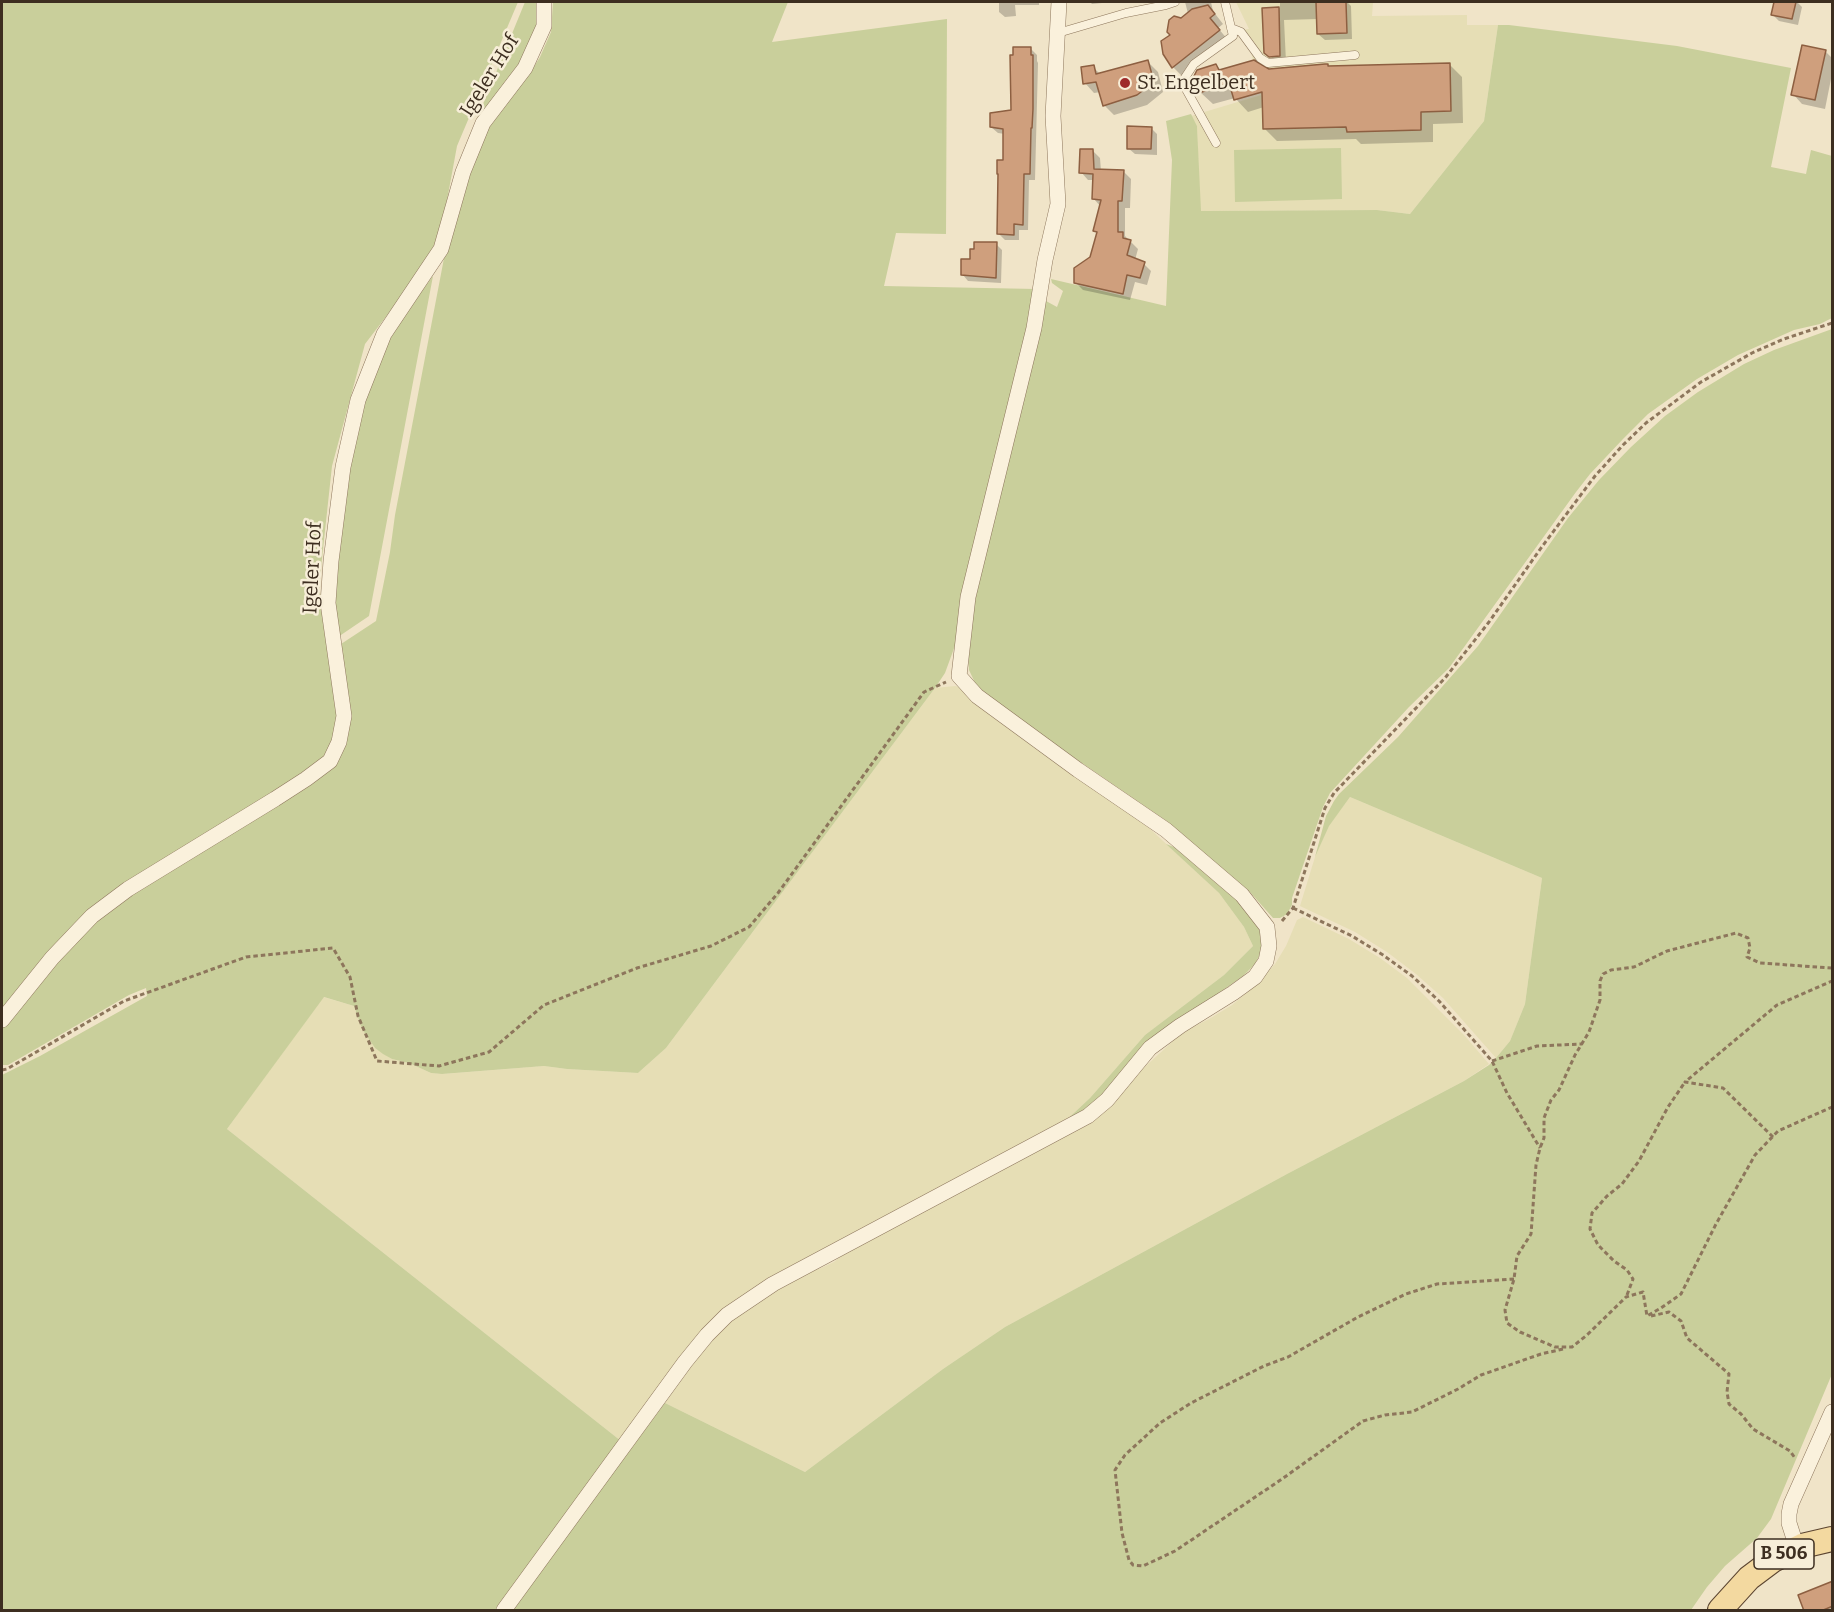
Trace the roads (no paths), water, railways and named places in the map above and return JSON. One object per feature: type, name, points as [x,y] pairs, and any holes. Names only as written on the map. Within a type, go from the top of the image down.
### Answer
[{"type":"main road","name":"B 506","points":[[1720,1611],[1743,1584],[1773,1560],[1810,1543],[1833,1539]]},
{"type":"street","name":"Igeler Hof","points":[[2,1020],[52,958],[92,916],[128,889],[283,794],[330,761],[339,742],[344,716],[328,603],[331,561],[343,467],[358,400],[384,334],[441,249],[464,172],[483,123],[525,68],[544,26],[544,2]]},
{"type":"street","points":[[504,1611],[685,1362],[707,1335],[727,1316],[773,1284],[1088,1116],[1107,1100],[1150,1048],[1255,977],[1266,961],[1269,946],[1267,927],[1242,895],[1166,830],[1078,770],[977,696],[959,676],[968,597],[1034,328],[1045,260],[1058,204],[1053,116],[1059,2]]},
{"type":"street","points":[[1797,1548],[1789,1523],[1791,1504],[1833,1412]]},
{"type":"lane","points":[[1058,33],[1126,13],[1175,2]]},
{"type":"lane","points":[[1216,143],[1182,82],[1194,64],[1233,36],[1225,2]]},
{"type":"lane","points":[[1231,28],[1241,32],[1260,58],[1268,63],[1355,55]]},
{"type":"place","name":"St. Engelbert","points":[[1125,83]]}]
